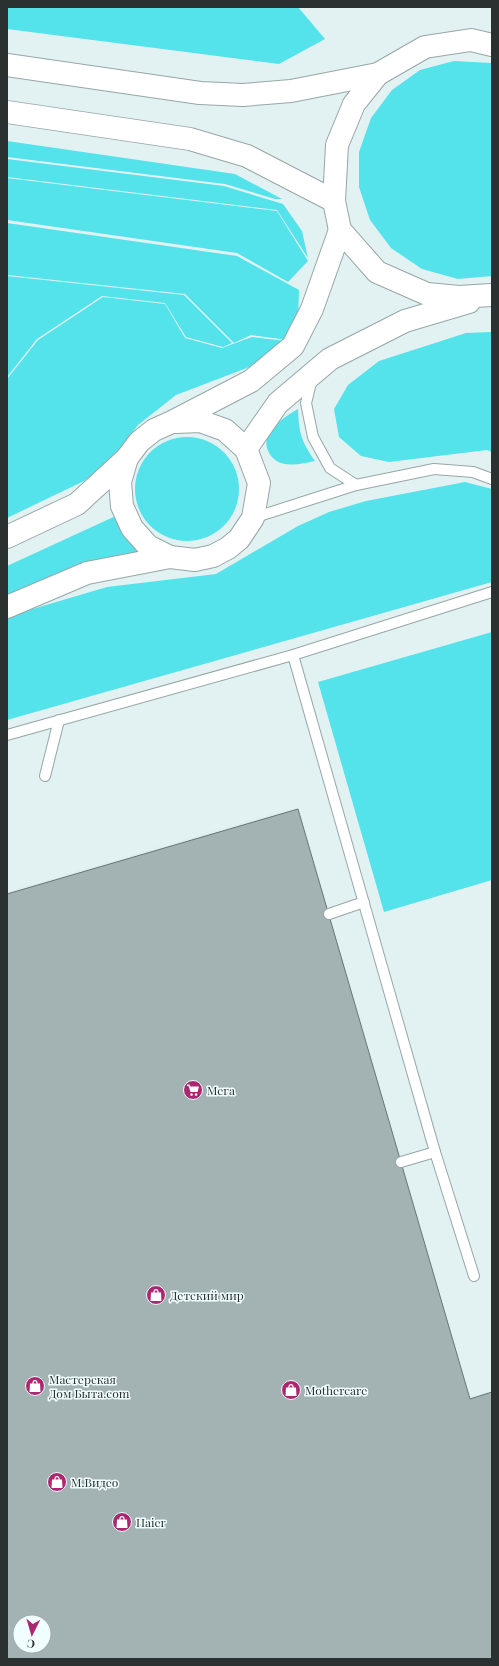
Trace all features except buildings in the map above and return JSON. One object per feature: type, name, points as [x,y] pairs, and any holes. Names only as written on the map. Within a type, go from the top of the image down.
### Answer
[{"type":"main road","points":[[7,65],[200,93],[243,95],[292,91],[378,74],[425,47],[471,40],[492,45]]},
{"type":"main road","points":[[378,74],[354,104],[337,145],[334,201],[340,230],[377,272],[427,294],[459,297],[491,295]]},
{"type":"main road","points":[[7,112],[190,139],[247,156],[334,201]]},
{"type":"main road","points":[[7,537],[77,504],[127,458],[139,442],[154,430],[251,381],[293,346],[312,309],[340,230]]},
{"type":"main road","points":[[246,449],[278,404],[330,359],[405,321],[491,295]]},
{"type":"main road","points":[[7,607],[87,573],[170,557],[195,560],[213,556],[228,548],[239,539],[253,518],[259,483],[246,449],[225,430],[200,421],[172,422]]},
{"type":"main road","points":[[127,458],[120,482],[122,506],[132,528],[148,546],[170,557]]},
{"type":"lane","points":[[313,373],[306,403],[313,437],[330,468],[356,485]]},
{"type":"lane","points":[[253,518],[356,485],[434,469],[473,472],[492,479]]},
{"type":"lane","points":[[7,735],[293,655],[492,592]]},
{"type":"lane","points":[[293,655],[435,1152],[474,1276]]},
{"type":"lane","points":[[45,776],[59,720]]},
{"type":"lane","points":[[329,914],[364,902]]},
{"type":"lane","points":[[400,1162],[435,1152]]},
{"type":"shaded area","points":[[7,7],[298,7],[325,39],[279,64],[7,29]]},
{"type":"shaded area","points":[[454,61],[492,63],[492,276],[458,279],[422,269],[391,248],[370,220],[359,187],[359,152],[371,118],[392,90],[420,70]]},
{"type":"shaded area","points":[[7,141],[235,174],[282,199],[275,199],[225,184],[7,157]]},
{"type":"shaded area","points":[[7,159],[224,186],[283,204],[302,231],[308,258],[277,210],[7,177]]},
{"type":"shaded area","points":[[7,178],[277,211],[308,261],[288,282],[237,253],[7,220]]},
{"type":"shaded area","points":[[7,223],[237,256],[299,290],[298,321],[288,340],[251,335],[234,343],[185,294],[7,275]]},
{"type":"shaded area","points":[[7,276],[184,295],[232,343],[223,347],[186,337],[165,303],[102,296],[37,339],[7,377]]},
{"type":"shaded area","points":[[103,297],[165,304],[185,338],[222,348],[252,337],[285,341],[252,366],[176,395],[138,425],[114,457],[84,481],[7,518],[7,379],[38,340]]},
{"type":"shaded area","points":[[492,332],[492,452],[487,450],[389,462],[361,456],[339,437],[334,409],[348,385],[379,361],[466,333]]},
{"type":"shaded area","points":[[298,409],[299,424],[302,436],[315,461],[301,464],[281,463],[270,455],[267,448],[267,436],[279,422]]},
{"type":"shaded area","points":[[187,437],[207,441],[224,452],[235,469],[239,489],[235,509],[224,526],[207,537],[187,541],[167,537],[150,526],[139,509],[135,489],[139,469],[150,452],[167,441]]},
{"type":"shaded area","points":[[465,482],[492,489],[492,582],[7,720],[7,618],[19,613],[107,587],[216,574],[298,526],[329,512],[366,501]]},
{"type":"shaded area","points":[[120,514],[125,534],[139,553],[7,599],[7,566]]},
{"type":"shaded area","points":[[492,632],[492,880],[384,912],[318,682]]},
{"type":"place","name":"Мега","points":[[193,1090]]},
{"type":"place","name":"Детский мир","points":[[156,1295]]},
{"type":"place","name":"Мастерская Дом Быта.com","points":[[35,1386]]},
{"type":"place","name":"Mothercare","points":[[291,1390]]},
{"type":"place","name":"М.Видео","points":[[57,1482]]},
{"type":"place","name":"Haier","points":[[122,1522]]}]
